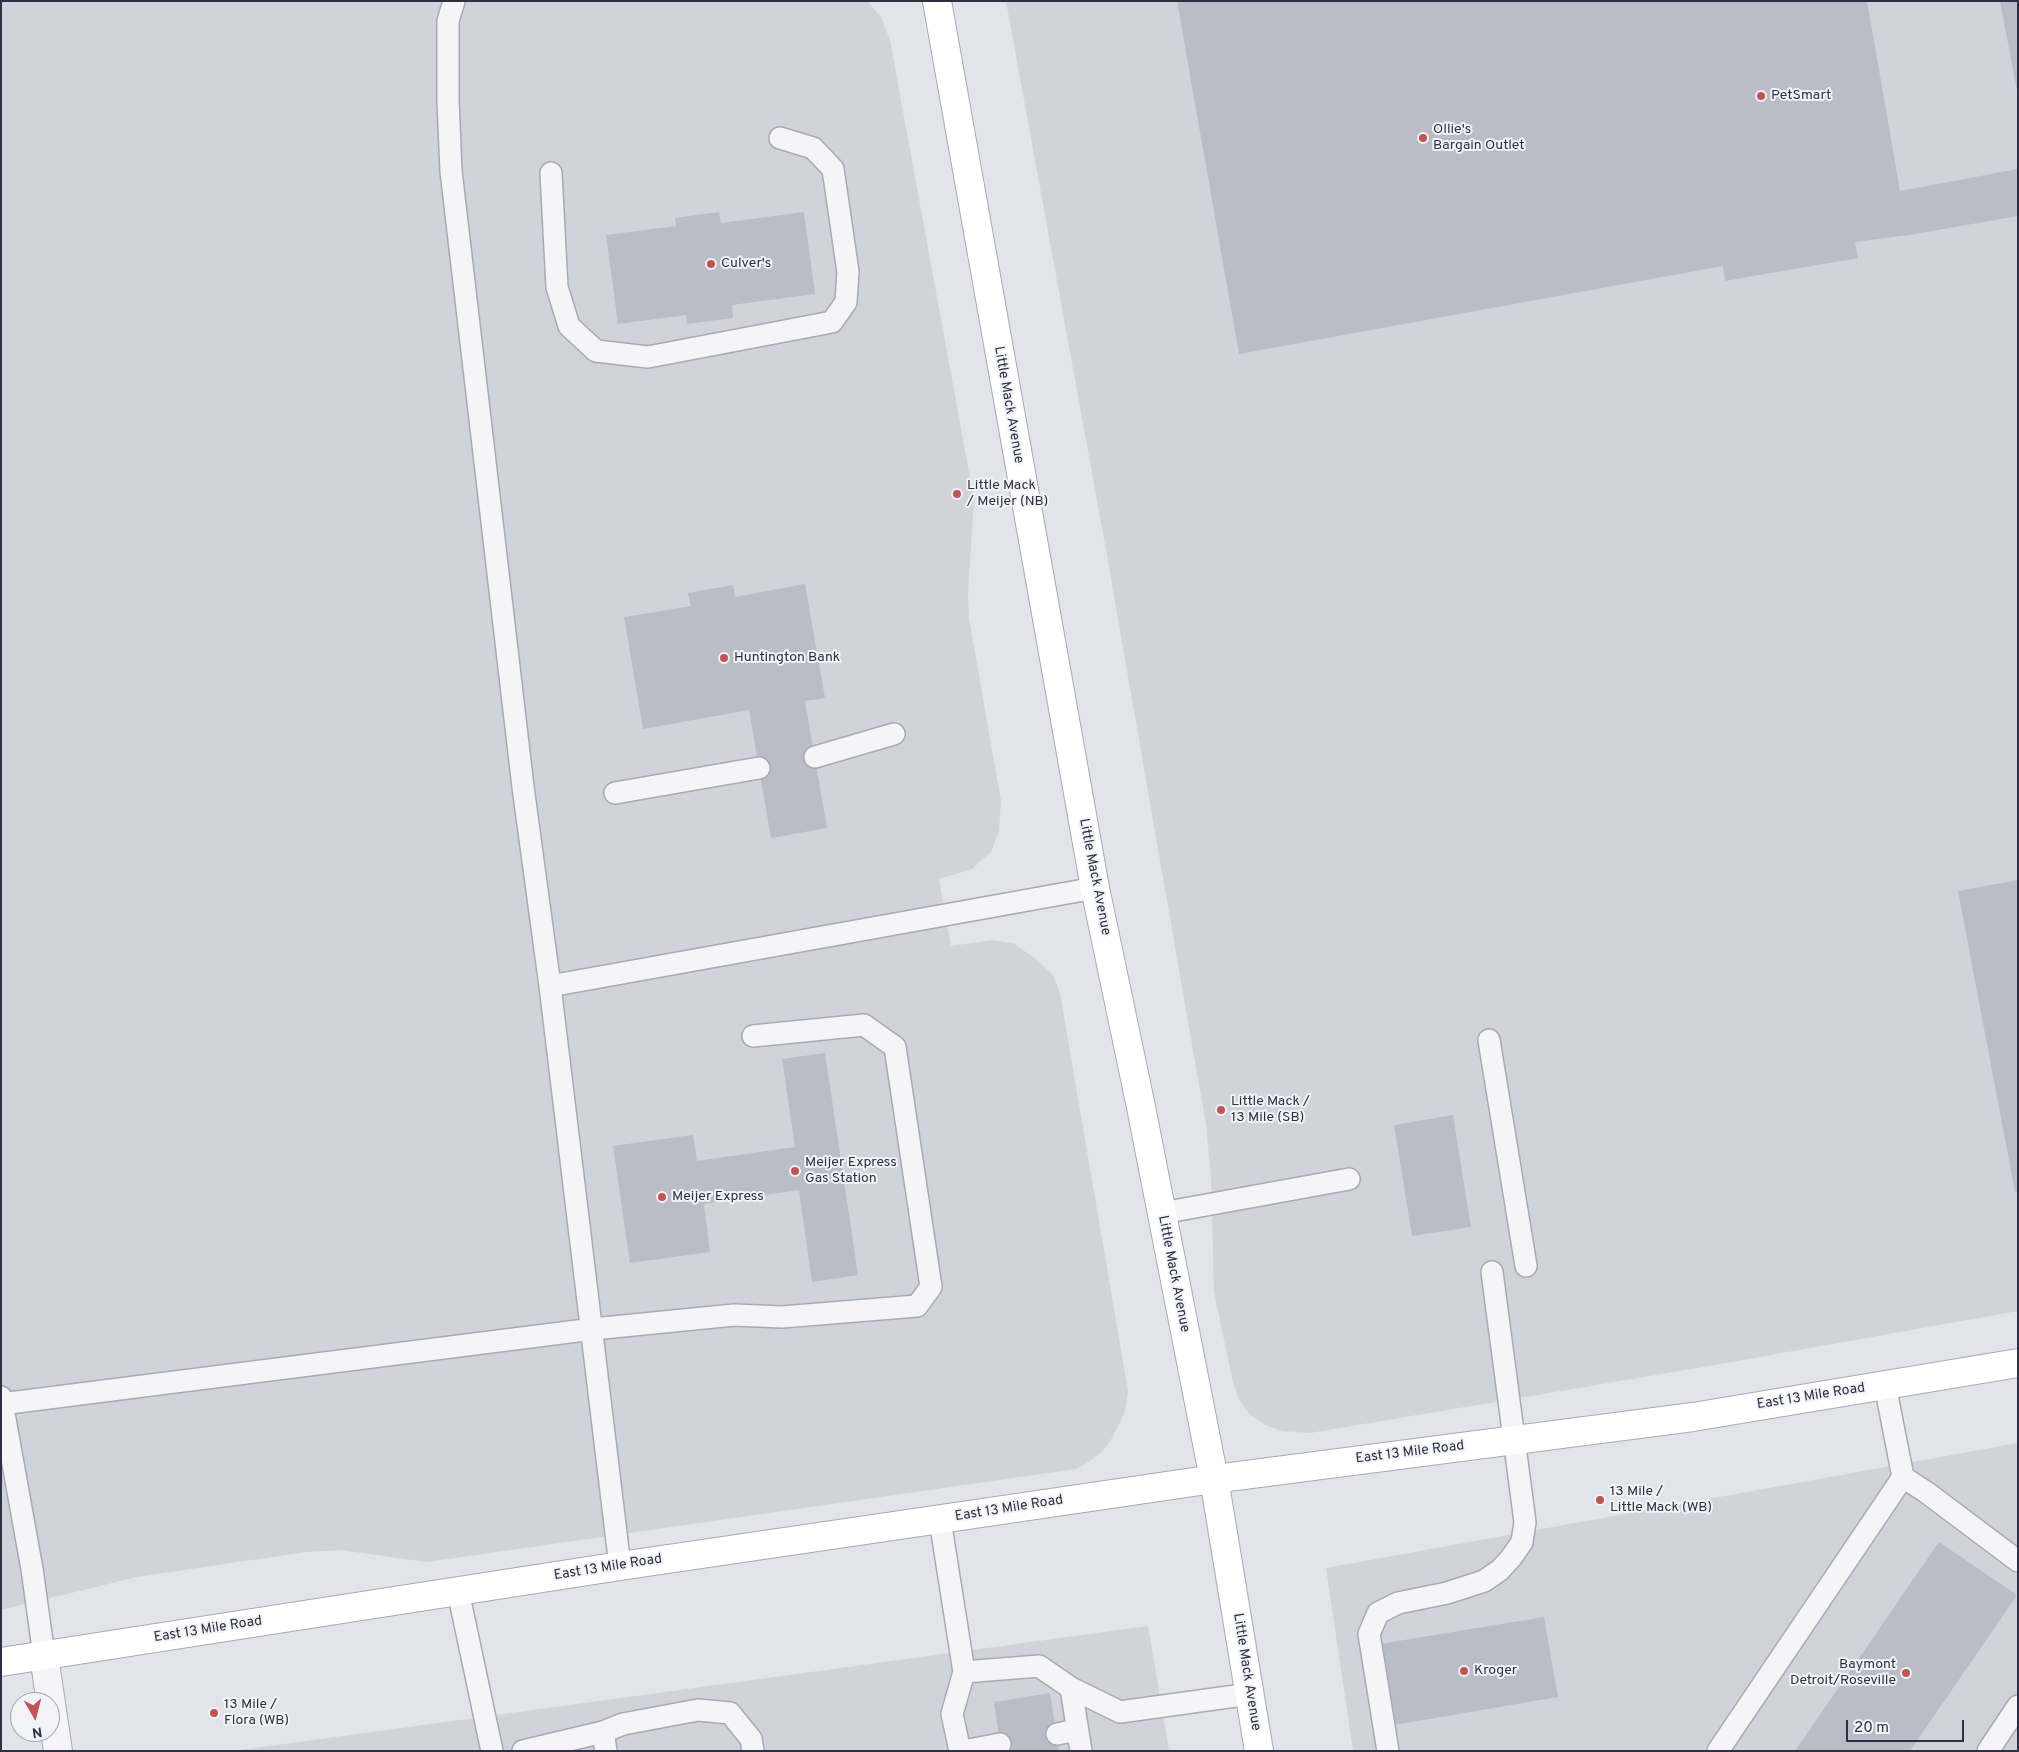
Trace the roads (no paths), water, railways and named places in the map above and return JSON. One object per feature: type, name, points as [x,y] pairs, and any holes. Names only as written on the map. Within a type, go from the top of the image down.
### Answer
[{"type":"main road","name":"Little Mack Avenue","points":[[937,1],[1095,888],[1162,1213],[1214,1479],[1259,1751]]},
{"type":"main road","name":"East 13 Mile Road","points":[[1,1662],[620,1566],[1214,1479],[1693,1416],[2018,1363]]},
{"type":"street","points":[[44,1656],[58,1751]]},
{"type":"lane","points":[[454,1],[448,21],[448,101],[451,171],[523,787],[550,986],[620,1566]]},
{"type":"lane","points":[[551,173],[557,286],[569,326],[596,351],[648,357],[832,322],[846,302],[848,272],[833,169],[813,148],[780,138]]},
{"type":"lane","points":[[815,756],[894,734]]},
{"type":"lane","points":[[615,792],[759,768]]},
{"type":"lane","points":[[550,986],[1095,888]]},
{"type":"lane","points":[[44,1656],[32,1569],[2,1402],[592,1329],[734,1315],[782,1318],[917,1306],[931,1287],[895,1047],[864,1025],[753,1036]]},
{"type":"lane","points":[[1489,1040],[1526,1266]]},
{"type":"lane","points":[[1162,1213],[1349,1179]]},
{"type":"lane","points":[[1388,1751],[1369,1634],[1378,1613],[1398,1603],[1447,1593],[1484,1581],[1500,1570],[1522,1542],[1525,1522],[1492,1272]]},
{"type":"lane","points":[[1718,1751],[1903,1477],[1886,1385]]},
{"type":"lane","points":[[1903,1477],[2018,1561]]},
{"type":"lane","points":[[940,1520],[964,1672],[952,1714],[961,1751],[1000,1744]]},
{"type":"lane","points":[[458,1591],[492,1751]]},
{"type":"lane","points":[[964,1672],[1039,1666],[1071,1688],[1120,1712],[1250,1694]]},
{"type":"lane","points":[[1057,1734],[1079,1740],[1071,1688]]},
{"type":"lane","points":[[1988,1751],[2018,1706]]},
{"type":"lane","points":[[523,1751],[605,1741],[623,1724],[698,1710],[730,1713],[752,1739],[753,1751]]},
{"type":"place","name":"PetSmart","points":[[1761,96]]},
{"type":"place","name":"Ollie's Bargain Outlet","points":[[1423,138]]},
{"type":"place","name":"Culver's","points":[[711,264]]},
{"type":"place","name":"Little Mack / Meijer (NB)","points":[[957,494]]},
{"type":"place","name":"Huntington Bank","points":[[724,658]]},
{"type":"place","name":"Little Mack / 13 Mile (SB)","points":[[1221,1110]]},
{"type":"place","name":"Meijer Express Gas Station","points":[[795,1171]]},
{"type":"place","name":"Meijer Express","points":[[662,1197]]},
{"type":"place","name":"13 Mile / Little Mack (WB)","points":[[1600,1500]]},
{"type":"place","name":"Kroger","points":[[1464,1671]]},
{"type":"place","name":"Baymont Detroit/Roseville","points":[[1906,1673]]},
{"type":"place","name":"13 Mile / Flora (WB)","points":[[214,1713]]}]
